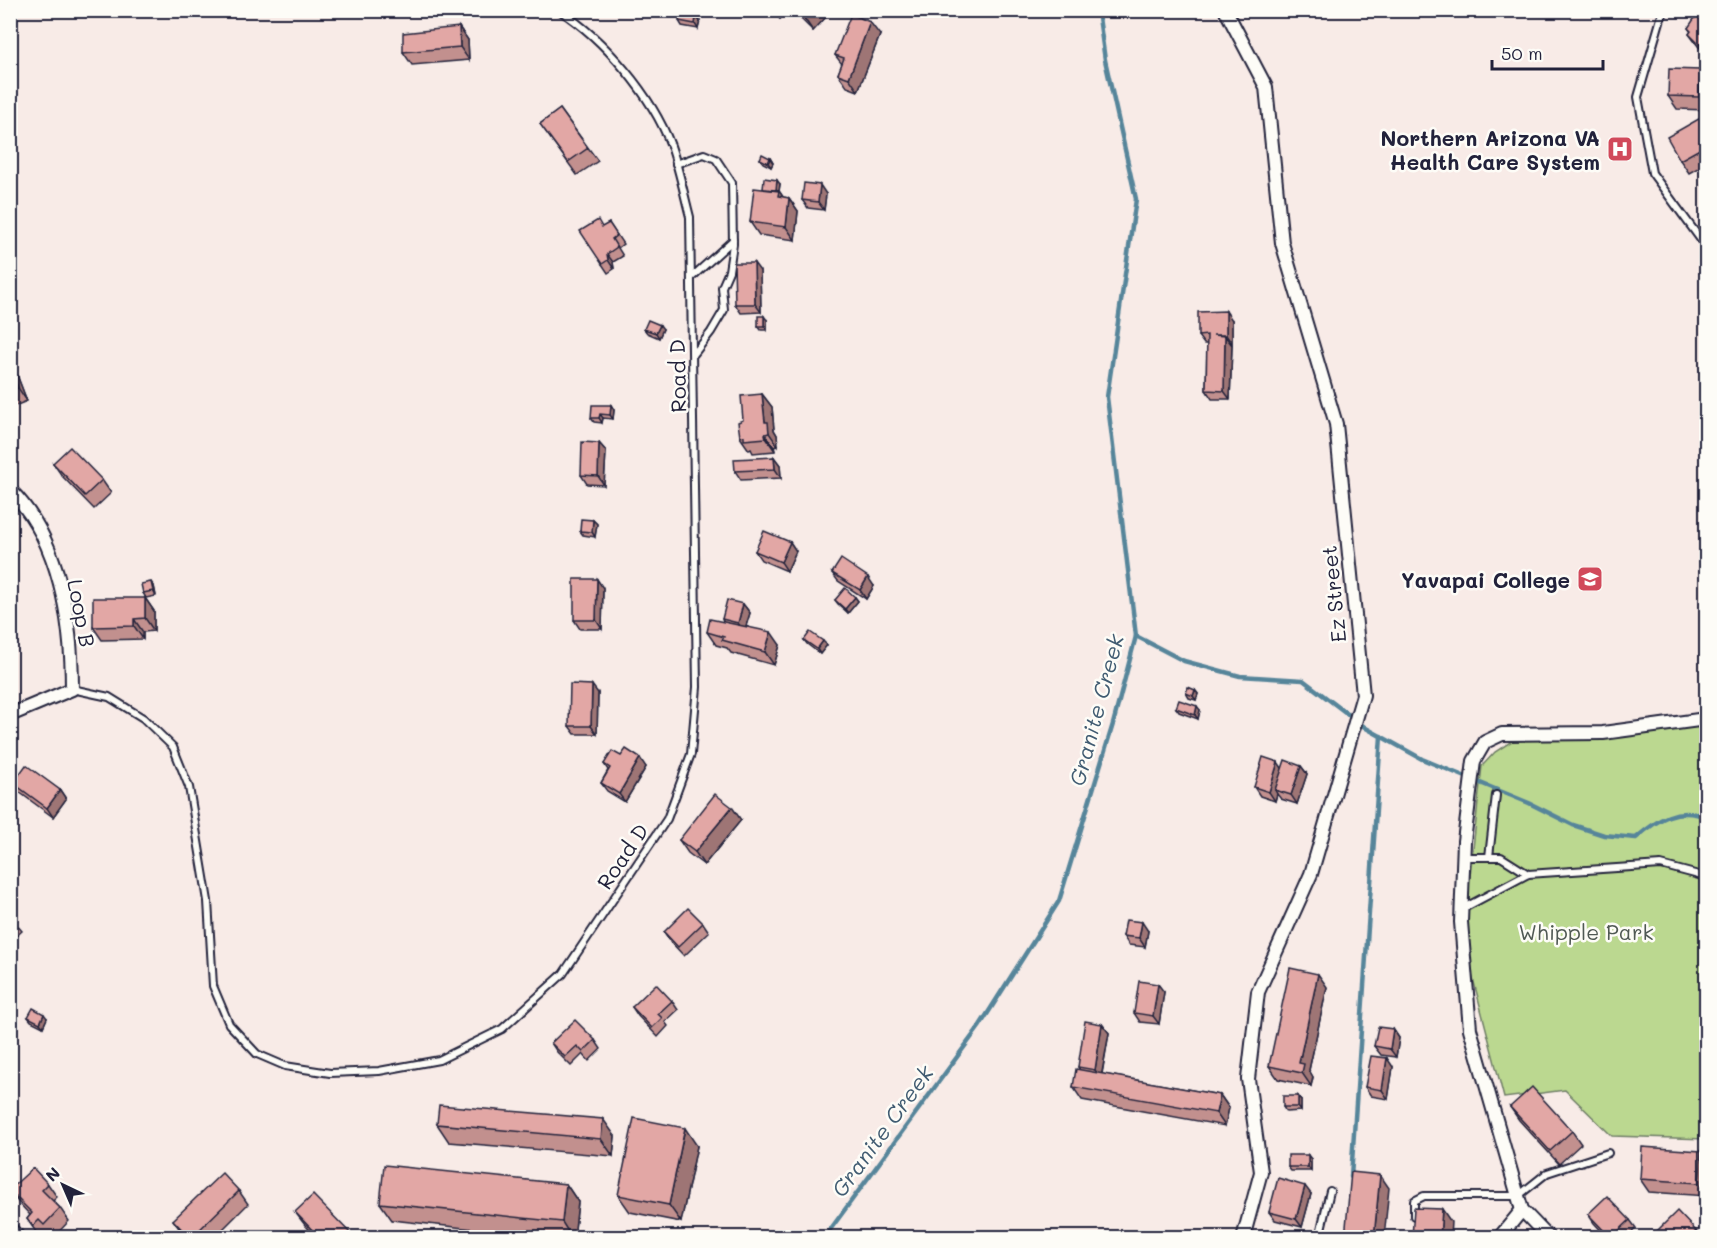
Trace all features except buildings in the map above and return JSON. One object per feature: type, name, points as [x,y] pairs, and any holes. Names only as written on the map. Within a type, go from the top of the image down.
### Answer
[{"type":"street","name":"Ez Street","points":[[1226,11],[1266,87],[1282,243],[1336,424],[1363,695],[1311,874],[1258,992],[1248,1079],[1260,1172],[1243,1238]]},
{"type":"street","name":"Loop B","points":[[10,490],[23,503],[46,548],[66,606],[72,659],[72,689]]},
{"type":"street","points":[[10,715],[72,689]]},
{"type":"street","points":[[1549,1238],[1522,1210],[1470,1029],[1462,909],[1464,857],[1474,761],[1485,742],[1502,734],[1603,733],[1707,719]]},
{"type":"street","points":[[1499,1238],[1522,1210]]},
{"type":"lane","name":"Road D","points":[[72,689],[109,698],[143,718],[173,747],[189,787],[208,901],[213,986],[229,1024],[257,1054],[285,1066],[330,1073],[379,1071],[439,1060],[502,1029],[563,974],[667,819],[691,754],[697,687],[690,217],[670,145],[637,84],[580,24],[559,10]]},
{"type":"lane","points":[[1665,10],[1638,96],[1640,108],[1652,173],[1701,240],[1707,243]]},
{"type":"lane","points":[[676,164],[704,154],[716,159],[732,183],[733,240],[729,271],[722,287],[724,310],[711,333],[693,354]]},
{"type":"lane","points":[[692,277],[733,240]]},
{"type":"lane","points":[[1489,857],[1496,795]]},
{"type":"lane","points":[[1464,857],[1501,857],[1528,874]]},
{"type":"lane","points":[[1462,909],[1528,874],[1661,865],[1707,877]]},
{"type":"lane","points":[[1413,1228],[1414,1201],[1424,1196],[1518,1196],[1547,1173],[1608,1153]]},
{"type":"lane","points":[[1319,1238],[1330,1191]]},
{"type":"lane","points":[[10,1224],[23,1238]]},
{"type":"green space","name":"Whipple Park","points":[[1706,719],[1706,1139],[1612,1136],[1565,1090],[1504,1098],[1463,940],[1482,766],[1495,752],[1515,739]]},
{"type":"waterway","name":"Granite Creek","points":[[824,1238],[979,1027],[1059,901],[1113,724],[1136,636],[1107,397],[1136,199],[1105,60],[1098,10]]},
{"type":"waterway","points":[[1136,636],[1184,661],[1240,676],[1303,680],[1366,728],[1422,759],[1529,803],[1573,825],[1604,835],[1636,838],[1668,816],[1686,813],[1706,817]]},
{"type":"waterway","points":[[1351,1177],[1381,736]]},
{"type":"place","name":"Northern Arizona VA Health Care System","points":[[1620,149]]},
{"type":"place","name":"Yavapai College","points":[[1590,579]]}]
